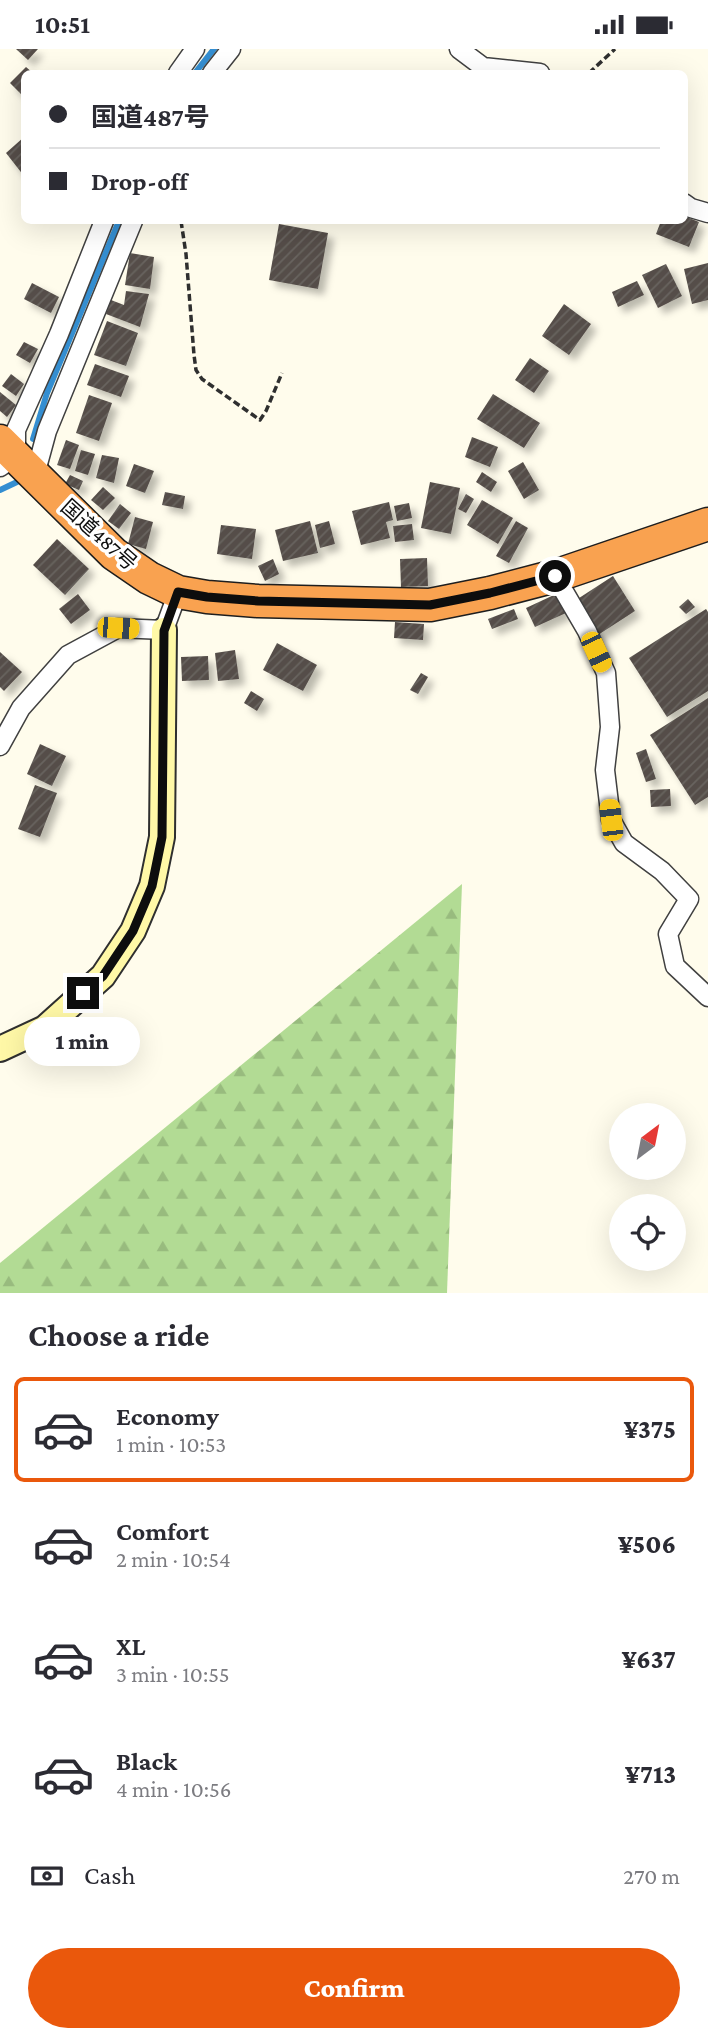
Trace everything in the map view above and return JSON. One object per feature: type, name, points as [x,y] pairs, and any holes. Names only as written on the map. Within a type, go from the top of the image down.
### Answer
[{"type":"highway","name":"国道487号","points":[[13,460],[114,554],[149,578],[178,592],[207,597],[258,601],[430,605],[555,576],[708,524]]},
{"type":"street","points":[[179,70],[195,49]]},
{"type":"street","points":[[214,70],[231,49]]},
{"type":"street","points":[[459,49],[483,68],[506,70]]},
{"type":"street","points":[[688,206],[708,213]]},
{"type":"street","points":[[13,460],[16,430],[103,224]]},
{"type":"street","points":[[13,460],[47,431],[132,224]]},
{"type":"street","points":[[555,576],[587,631],[606,673],[610,727],[605,770],[611,820],[624,843],[662,871],[689,899],[668,933],[675,966],[708,996]]},
{"type":"street","points":[[0,1049],[45,1028],[103,976],[133,931],[152,886],[162,837],[164,631],[178,592]]},
{"type":"street","points":[[0,747],[21,708],[68,655],[118,628],[164,631]]},
{"type":"path","points":[[592,70],[615,49]]},
{"type":"path","points":[[181,224],[194,355],[196,370],[202,379],[260,421],[267,411],[282,373]]},
{"type":"green space","points":[[462,884],[447,1293],[0,1293],[0,1263]]},
{"type":"building","points":[[16,49],[38,49],[28,60]]},
{"type":"building","points":[[21,72],[21,94],[10,83]]},
{"type":"building","points":[[21,140],[21,172],[6,153]]},
{"type":"building","points":[[688,218],[699,222],[689,247],[656,234],[660,224],[688,224]]},
{"type":"building","points":[[279,224],[328,233],[318,289],[269,280]]},
{"type":"building","points":[[130,253],[154,257],[150,289],[125,285]]},
{"type":"building","points":[[708,263],[708,300],[692,304],[684,269]]},
{"type":"building","points":[[666,264],[682,296],[658,308],[642,275]]},
{"type":"building","points":[[637,281],[644,295],[618,307],[612,292]]},
{"type":"building","points":[[32,283],[59,297],[51,313],[24,299]]},
{"type":"building","points":[[126,291],[149,294],[140,327],[106,314],[111,300],[124,305]]},
{"type":"building","points":[[564,304],[591,324],[569,355],[542,336]]},
{"type":"building","points":[[107,321],[138,333],[126,366],[94,355]]},
{"type":"building","points":[[24,342],[38,349],[30,363],[16,355]]},
{"type":"building","points":[[530,358],[549,371],[534,393],[515,380]]},
{"type":"building","points":[[95,364],[129,376],[121,397],[87,385]]},
{"type":"building","points":[[11,374],[24,384],[16,396],[2,386]]},
{"type":"building","points":[[0,392],[16,405],[7,417],[0,411]]},
{"type":"building","points":[[493,394],[540,423],[524,448],[477,419]]},
{"type":"building","points":[[89,395],[112,403],[99,441],[76,433]]},
{"type":"building","points":[[472,437],[498,447],[490,467],[465,457]]},
{"type":"building","points":[[66,440],[79,445],[70,469],[57,465]]},
{"type":"building","points":[[81,450],[95,454],[88,475],[75,471]]},
{"type":"building","points":[[102,455],[119,458],[114,483],[96,478]]},
{"type":"building","points":[[523,462],[539,490],[524,499],[508,471]]},
{"type":"building","points":[[134,464],[154,471],[145,493],[126,486]]},
{"type":"building","points":[[482,472],[497,482],[491,492],[476,482]]},
{"type":"building","points":[[70,475],[83,481],[79,490],[65,484]]},
{"type":"building","points":[[430,482],[460,488],[451,534],[421,528]]},
{"type":"building","points":[[103,487],[115,498],[103,510],[91,500]]},
{"type":"building","points":[[165,492],[185,496],[183,509],[162,505]]},
{"type":"building","points":[[466,494],[474,499],[466,513],[458,509]]},
{"type":"building","points":[[482,500],[513,518],[498,544],[467,525]]},
{"type":"building","points":[[389,502],[393,520],[386,522],[390,538],[361,545],[352,511]]},
{"type":"building","points":[[409,503],[412,518],[397,521],[394,506]]},
{"type":"building","points":[[120,504],[131,513],[119,529],[108,521]]},
{"type":"building","points":[[135,517],[153,522],[146,549],[128,544]]},
{"type":"building","points":[[310,521],[318,553],[283,561],[275,530]]},
{"type":"building","points":[[329,521],[335,544],[320,548],[315,525]]},
{"type":"building","points":[[516,521],[528,528],[509,563],[496,556]]},
{"type":"building","points":[[412,524],[414,540],[395,542],[393,526]]},
{"type":"building","points":[[221,525],[256,529],[252,559],[217,554]]},
{"type":"building","points":[[57,539],[89,569],[65,595],[33,565]]},
{"type":"building","points":[[427,558],[428,586],[401,587],[400,559]]},
{"type":"building","points":[[273,559],[279,574],[265,581],[258,566]]},
{"type":"building","points":[[613,576],[635,611],[598,635],[576,600]]},
{"type":"building","points":[[78,594],[90,610],[71,624],[59,609]]},
{"type":"building","points":[[556,594],[566,613],[535,627],[526,608]]},
{"type":"building","points":[[688,599],[695,607],[686,614],[679,607]]},
{"type":"building","points":[[514,609],[518,619],[492,629],[488,619]]},
{"type":"building","points":[[706,609],[708,691],[667,717],[629,658]]},
{"type":"building","points":[[395,622],[424,624],[423,640],[394,638]]},
{"type":"building","points":[[277,643],[317,665],[303,691],[263,670]]},
{"type":"building","points":[[235,650],[239,679],[218,681],[215,653]]},
{"type":"building","points":[[0,652],[22,672],[4,691],[0,687]]},
{"type":"building","points":[[208,656],[209,680],[182,681],[181,657]]},
{"type":"building","points":[[421,673],[428,677],[418,694],[410,690]]},
{"type":"building","points":[[251,691],[264,699],[257,711],[244,703]]},
{"type":"building","points":[[708,698],[708,797],[695,805],[650,735]]},
{"type":"building","points":[[40,744],[66,756],[52,786],[27,774]]},
{"type":"building","points":[[646,749],[656,779],[646,782],[636,753]]},
{"type":"building","points":[[35,785],[57,793],[40,837],[18,829]]},
{"type":"building","points":[[670,789],[671,806],[651,807],[650,790]]},
{"type":"waterway","points":[[197,70],[214,49]]},
{"type":"waterway","points":[[33,439],[47,393],[118,224]]},
{"type":"waterway","points":[[0,490],[17,482]]},
{"type":"route","points":[[83,993],[103,976],[133,931],[152,886],[162,837],[164,631],[178,592],[258,601],[430,605],[555,576]]}]
